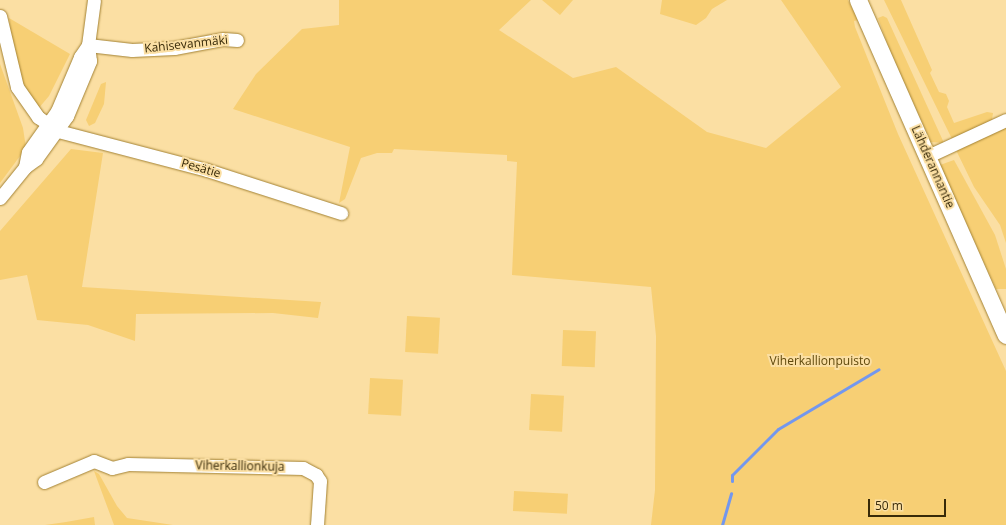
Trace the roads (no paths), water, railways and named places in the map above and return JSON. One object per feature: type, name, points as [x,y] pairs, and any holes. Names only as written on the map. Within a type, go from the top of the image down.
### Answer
[{"type":"main road","name":"Lähderannantie","points":[[858,0],[1006,335]]},
{"type":"street","points":[[0,198],[25,167],[36,159],[89,65],[88,45],[94,0]]},
{"type":"street","points":[[0,16],[17,87],[38,117],[53,128]]},
{"type":"street","name":"Kahisevanmäki","points":[[88,45],[132,50],[174,48],[223,39],[237,40]]},
{"type":"street","points":[[928,156],[1006,120]]},
{"type":"street","name":"Pesätie","points":[[53,128],[207,170],[341,213]]},
{"type":"street","name":"Viherkallionkuja","points":[[44,482],[94,461],[112,468],[128,464],[303,468],[316,474],[320,481],[317,525]]},
{"type":"waterway","points":[[732,481],[732,475],[778,429],[879,369]]},
{"type":"waterway","points":[[722,525],[731,493]]},
{"type":"park label","name":"Viherkallionpuisto","points":[[820,361]]}]
